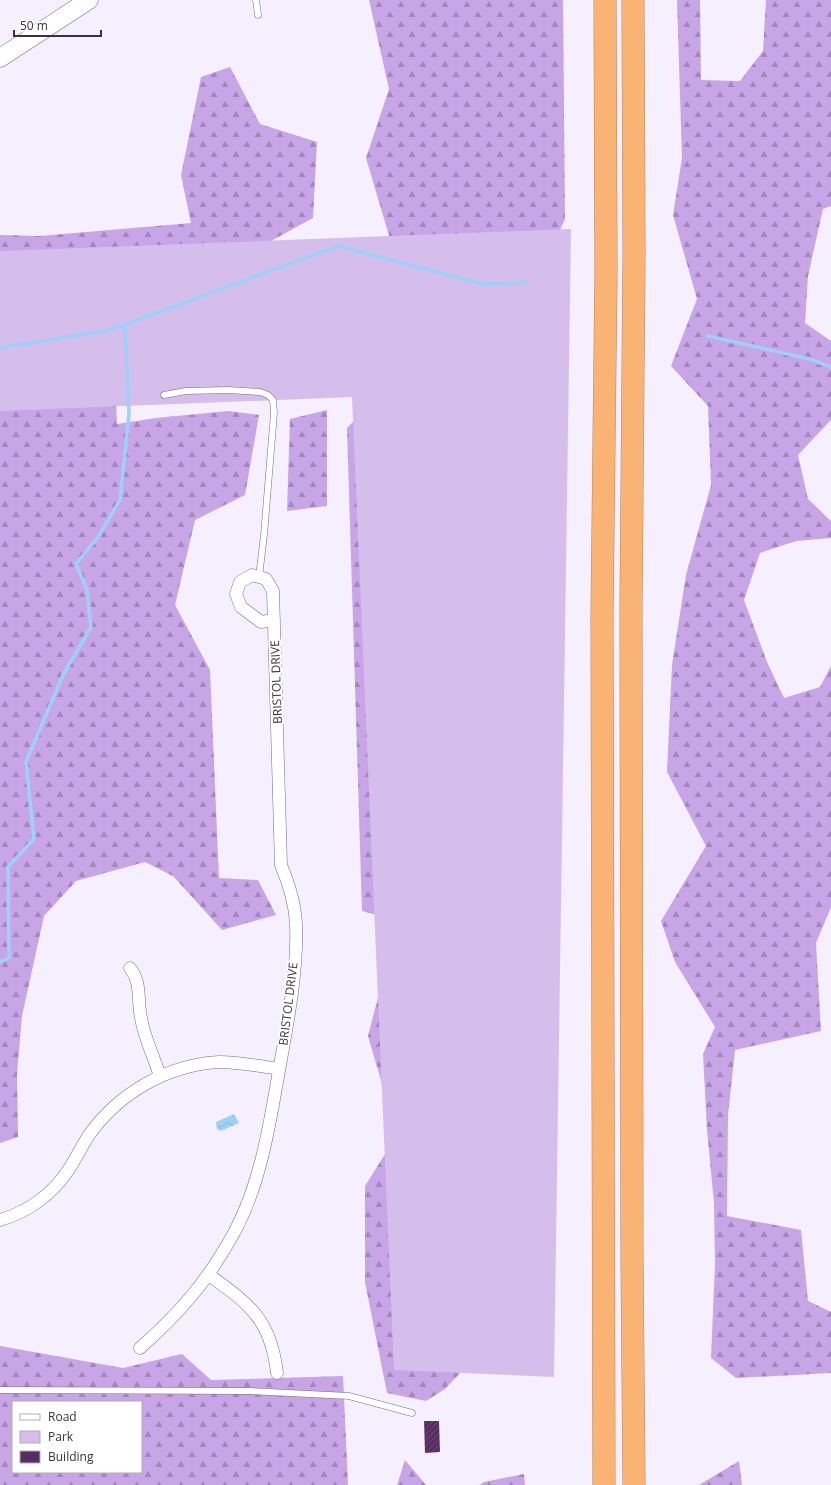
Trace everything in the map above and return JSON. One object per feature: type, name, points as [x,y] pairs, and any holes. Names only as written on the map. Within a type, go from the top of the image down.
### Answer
[{"type":"highway","points":[[604,1485],[602,615],[606,280],[605,0]]},
{"type":"highway","points":[[633,0],[634,255],[631,633],[634,1485]]},
{"type":"street","points":[[1,55],[89,0]]},
{"type":"street","points":[[259,577],[252,575],[240,582],[236,594],[241,607],[260,622],[274,620]]},
{"type":"street","name":"BRISTOL DRIVE","points":[[140,1348],[164,1327],[187,1303],[209,1275],[236,1230],[254,1185],[265,1145],[288,1020],[294,963],[296,924],[294,904],[289,884],[281,865],[273,591],[266,579],[259,577]]},
{"type":"street","points":[[130,968],[135,974],[138,982],[138,1002],[141,1019],[160,1076]]},
{"type":"street","points":[[0,1220],[28,1209],[41,1200],[56,1186],[69,1170],[89,1136],[103,1118],[138,1088],[160,1076],[196,1065],[219,1062],[242,1063],[279,1069]]},
{"type":"street","points":[[209,1275],[242,1299],[256,1314],[265,1328],[271,1343],[275,1356],[277,1373]]},
{"type":"lane","points":[[256,0],[258,15]]},
{"type":"lane","points":[[164,395],[186,391],[228,390],[260,392],[268,395],[273,400],[274,414],[259,577]]},
{"type":"lane","points":[[0,1390],[249,1391],[349,1396],[412,1413]]},
{"type":"green space","points":[[369,0],[563,0],[565,219],[549,254],[483,1349],[445,1389],[426,1401],[387,1393],[365,1282],[365,1186],[397,1135],[368,1036],[398,921],[362,911],[347,428],[399,375],[393,249],[366,158],[389,89]]},
{"type":"green space","points":[[677,0],[700,0],[701,80],[740,81],[763,51],[766,0],[831,0],[831,206],[823,209],[808,276],[805,323],[831,341],[831,420],[798,455],[808,499],[831,521],[831,538],[796,541],[760,553],[744,600],[767,662],[784,698],[820,687],[831,666],[831,907],[816,943],[821,1031],[735,1050],[728,1115],[727,1216],[801,1230],[808,1301],[831,1312],[831,1373],[736,1378],[711,1358],[715,1265],[714,1203],[707,1130],[703,1054],[715,1027],[675,962],[661,921],[706,846],[667,772],[672,665],[686,575],[711,485],[708,406],[671,366],[697,299],[673,215],[682,158]]},
{"type":"green space","points":[[230,67],[260,124],[317,142],[313,218],[229,264],[0,333],[0,235],[40,236],[191,223],[181,175],[201,77]]},
{"type":"green space","points":[[571,229],[554,1377],[394,1370],[352,397],[0,411],[0,251]]},
{"type":"green space","points":[[114,353],[117,424],[156,418],[228,411],[259,415],[245,495],[195,520],[175,605],[210,670],[219,878],[258,880],[276,915],[222,930],[173,876],[145,862],[76,881],[44,916],[22,1016],[17,1074],[18,1137],[0,1143],[0,370]]},
{"type":"green space","points":[[327,410],[327,506],[287,511],[290,419]]},
{"type":"green space","points":[[0,1346],[123,1368],[182,1354],[211,1380],[343,1376],[348,1485],[0,1485]]},
{"type":"green space","points":[[405,1460],[426,1485],[397,1485]]},
{"type":"green space","points":[[739,1461],[742,1485],[699,1485]]},
{"type":"green space","points":[[524,1474],[525,1485],[479,1485],[484,1482]]},
{"type":"water","points":[[234,1114],[239,1123],[221,1131],[217,1129],[216,1122]]},
{"type":"building","points":[[424,1421],[439,1421],[440,1452],[425,1453]]},
{"type":"waterway","points":[[0,347],[110,330],[338,246],[482,284],[528,282]]},
{"type":"waterway","points":[[0,962],[9,958],[8,867],[34,839],[26,762],[63,675],[91,627],[87,590],[76,564],[98,537],[120,500],[129,414],[125,324]]},
{"type":"waterway","points":[[708,336],[810,359],[831,367]]}]
